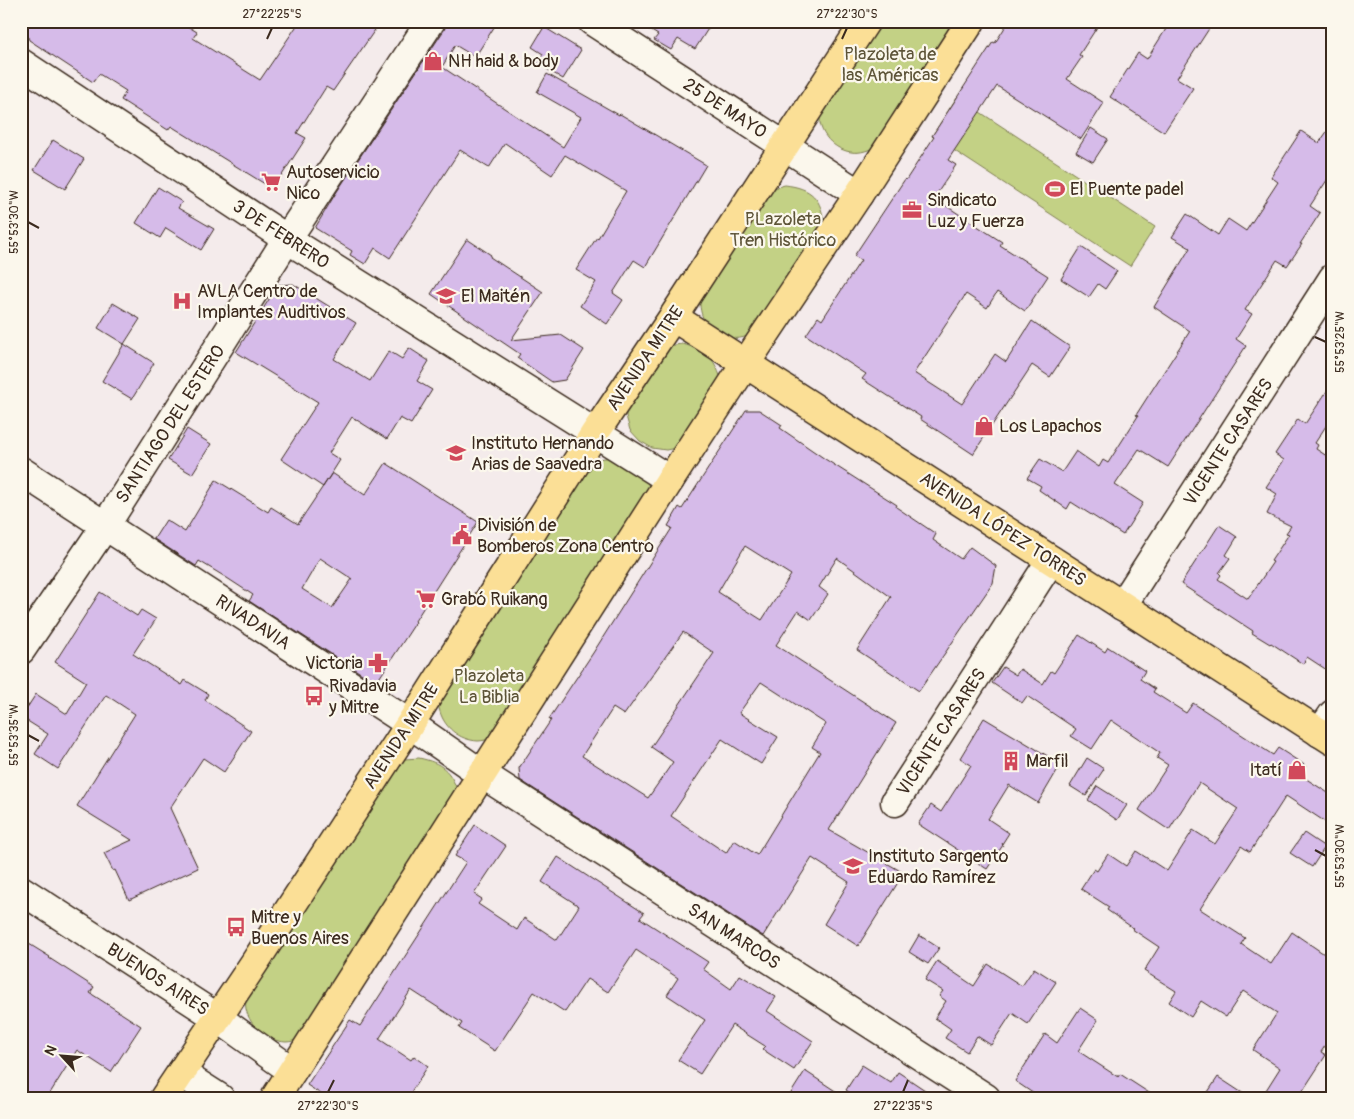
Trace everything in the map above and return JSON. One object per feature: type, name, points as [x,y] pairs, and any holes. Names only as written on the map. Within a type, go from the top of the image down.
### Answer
[{"type":"main road","name":"AVENIDA MITRE","points":[[164,1098],[410,724],[595,433],[674,317],[866,21]]},
{"type":"main road","points":[[275,1098],[670,480],[971,21]]},
{"type":"main road","name":"AVENIDA LÓPEZ TORRES","points":[[674,317],[1122,606],[1329,729]]},
{"type":"street","name":"SANTIAGO DEL ESTERO","points":[[21,650],[105,526],[288,239],[431,21]]},
{"type":"street","name":"25 DE MAYO","points":[[592,21],[859,194]]},
{"type":"street","name":"3 DE FEBRERO","points":[[21,63],[288,239],[670,480]]},
{"type":"street","name":"VICENTE CASARES","points":[[1122,606],[1333,278]]},
{"type":"street","name":"RIVADAVIA","points":[[21,471],[410,724],[482,774]]},
{"type":"street","name":"VICENTE CASARES","points":[[896,802],[1051,560]]},
{"type":"street","name":"SAN MARCOS","points":[[482,774],[986,1098]]},
{"type":"street","name":"BUENOS AIRES","points":[[21,890],[218,1018],[292,1071]]},
{"type":"street","points":[[181,1073],[220,1098]]},
{"type":"green space","name":"Plazoleta de las Américas","points":[[877,21],[961,21],[876,146],[865,151],[851,152],[837,147],[826,137],[820,123],[820,107]]},
{"type":"green space","name":"El Puente padel","points":[[957,97],[1155,227],[1130,266],[932,136]]},
{"type":"green space","name":"PLazoleta Tren Histórico","points":[[785,185],[802,189],[814,196],[821,208],[824,225],[753,334],[736,338],[724,335],[709,326],[703,318],[700,308],[700,296],[773,188]]},
{"type":"green space","points":[[682,344],[697,349],[708,356],[715,365],[721,379],[681,447],[666,450],[652,448],[640,441],[630,430],[626,416],[626,401],[668,346]]},
{"type":"green space","name":"Plazoleta La Biblia","points":[[612,457],[646,479],[651,492],[494,738],[478,741],[458,735],[448,727],[441,715],[439,692],[585,465],[598,459]]},
{"type":"green space","points":[[419,758],[434,762],[444,769],[452,778],[458,792],[301,1039],[286,1042],[266,1036],[255,1027],[248,1016],[246,1009],[247,993],[392,766],[405,759]]},
{"type":"building","points":[[23,21],[179,21],[197,32],[193,38],[260,80],[300,21],[381,21],[333,91],[326,87],[297,133],[306,138],[273,189],[171,126],[168,130],[121,100],[126,91],[99,74],[93,82],[29,40]]},
{"type":"building","points":[[448,21],[498,21],[475,57],[455,45],[442,67],[563,147],[581,117],[537,92],[547,74],[620,114],[706,165],[645,267],[634,260],[613,293],[623,300],[607,324],[580,306],[596,282],[576,270],[626,191],[565,155],[552,175],[505,143],[489,168],[460,150],[390,258],[375,248],[365,264],[350,255],[352,251],[315,228]]},
{"type":"building","points":[[635,21],[713,21],[695,49],[678,39],[671,50],[654,40],[658,35]]},
{"type":"building","points":[[1009,21],[1101,21],[1079,55],[1082,57],[1067,79],[1104,103],[1081,139],[997,86],[948,160],[956,165],[934,198],[1002,242],[1000,245],[1048,276],[1025,311],[997,292],[987,308],[966,294],[914,373],[962,404],[995,354],[1006,362],[1032,321],[1070,347],[1050,377],[1032,365],[973,454],[920,419],[921,417],[862,379],[866,374],[806,335],[818,317],[822,320],[861,260],[854,256],[934,137],[932,136],[993,42],[995,43]]},
{"type":"building","points":[[1171,21],[1214,21],[1177,78],[1193,88],[1164,132],[1110,97],[1138,53],[1147,59]]},
{"type":"building","points":[[544,27],[581,50],[563,79],[537,63],[543,54],[532,47]]},
{"type":"building","points":[[1333,123],[1333,171],[1310,206],[1320,213],[1287,266],[1277,260],[1245,310],[1252,314],[1236,339],[1246,346],[1168,467],[1139,449],[1115,485],[1143,503],[1123,535],[1071,502],[1067,509],[1039,490],[1041,486],[1027,478],[1040,459],[1062,472],[1076,451],[1099,467],[1103,460],[1108,463],[1138,416],[1136,415],[1190,331],[1154,307],[1190,248],[1172,237],[1187,214],[1218,235],[1228,219],[1246,231],[1278,182],[1271,177],[1301,131],[1319,143]]},
{"type":"building","points":[[1091,128],[1108,139],[1093,162],[1076,152]]},
{"type":"building","points":[[53,140],[84,159],[65,189],[34,170]]},
{"type":"building","points":[[158,187],[182,202],[178,208],[214,229],[201,250],[166,228],[160,238],[136,223]]},
{"type":"building","points":[[467,239],[491,255],[490,257],[543,292],[511,340],[561,335],[584,350],[565,380],[552,382],[517,358],[520,354],[431,294]]},
{"type":"building","points":[[1081,247],[1117,271],[1105,289],[1098,284],[1089,297],[1061,279]]},
{"type":"building","points":[[293,284],[356,323],[334,359],[370,381],[389,351],[402,359],[409,348],[429,361],[417,381],[432,390],[411,424],[400,418],[387,439],[352,417],[329,453],[340,460],[323,487],[281,459],[318,402],[236,352],[278,285]]},
{"type":"building","points":[[113,303],[140,319],[124,344],[98,328]]},
{"type":"building","points":[[124,344],[154,363],[132,399],[102,381]]},
{"type":"building","points":[[1333,382],[1333,415],[1315,443],[1318,445],[1316,449],[1333,460],[1333,674],[1307,657],[1303,664],[1252,633],[1253,631],[1181,584],[1219,525],[1237,537],[1226,555],[1230,558],[1219,573],[1221,575],[1218,579],[1248,599],[1273,562],[1271,561],[1289,534],[1286,533],[1291,526],[1267,514],[1277,494],[1266,487],[1284,460],[1275,454],[1298,419],[1305,424]]},
{"type":"building","points":[[746,410],[759,410],[782,425],[780,428],[825,459],[897,505],[896,507],[936,534],[933,540],[961,559],[970,547],[996,566],[993,583],[919,691],[857,650],[891,597],[837,558],[819,587],[828,594],[811,620],[798,611],[776,645],[896,723],[829,830],[904,873],[858,946],[824,924],[849,882],[812,858],[763,936],[520,780],[519,768],[672,528],[668,526],[679,507],[682,509]],"holes":[[[745,546],[791,575],[762,620],[718,592]],[[683,632],[714,653],[651,747],[673,762],[648,798],[582,756],[613,708],[624,715]],[[761,682],[826,724],[812,747],[820,752],[757,855],[734,840],[726,853],[671,816],[722,739],[761,764],[778,737],[739,713]]]},
{"type":"building","points":[[187,429],[211,444],[192,474],[168,460]]},
{"type":"building","points":[[386,463],[478,522],[376,683],[249,601],[253,595],[227,578],[199,561],[196,566],[154,539],[166,520],[185,532],[216,480],[268,512],[271,507],[298,524],[332,473],[365,495]],"holes":[[[320,558],[352,579],[332,608],[302,589]]]},
{"type":"building","points":[[100,592],[137,616],[141,610],[156,619],[133,654],[182,685],[185,680],[208,694],[205,700],[251,731],[224,772],[203,758],[170,808],[198,868],[129,900],[115,870],[113,871],[104,853],[132,840],[77,806],[135,714],[106,695],[58,769],[35,754],[48,734],[21,717],[36,694],[67,714],[86,682],[55,662]]},
{"type":"building","points":[[1079,635],[1105,652],[1108,647],[1145,671],[1140,679],[1155,689],[1153,692],[1186,713],[1193,703],[1273,755],[1278,748],[1306,766],[1300,775],[1333,796],[1333,827],[1286,796],[1250,852],[1241,846],[1200,909],[1245,938],[1241,944],[1271,964],[1292,932],[1333,960],[1333,1034],[1321,1052],[1326,1055],[1298,1098],[1261,1098],[1280,1068],[1253,1050],[1277,1013],[1243,991],[1226,1017],[1201,1001],[1191,1017],[1169,1002],[1176,991],[1144,971],[1159,947],[1107,910],[1109,907],[1081,889],[1094,869],[1097,871],[1108,854],[1126,866],[1136,851],[1167,871],[1193,830],[1215,844],[1238,809],[1199,783],[1169,830],[1139,810],[1168,765],[1157,758],[1160,753],[1111,720],[1092,749],[1071,736],[1076,729],[1027,696],[1022,703],[992,683],[1003,667],[1016,675],[1020,669],[1043,684],[1051,671],[1054,673]]},
{"type":"building","points":[[984,718],[1061,764],[1038,803],[1009,785],[988,819],[1009,833],[987,869],[918,824],[931,805],[941,812],[971,765],[960,758]]},
{"type":"building","points":[[1087,758],[1104,769],[1086,796],[1070,786]]},
{"type":"building","points":[[1097,786],[1127,805],[1117,820],[1088,800]]},
{"type":"building","points":[[475,825],[506,846],[474,894],[482,899],[478,904],[517,930],[524,918],[557,940],[579,906],[542,882],[558,857],[644,913],[640,918],[708,962],[703,969],[731,989],[740,975],[776,997],[767,1011],[813,1041],[794,1070],[762,1049],[765,1046],[732,1025],[700,1074],[678,1060],[705,1020],[667,995],[678,978],[636,950],[608,992],[587,979],[565,1012],[534,992],[495,1051],[459,1028],[462,1023],[411,990],[379,1039],[411,1060],[414,1056],[428,1066],[407,1098],[327,1098],[307,1085],[350,1020],[360,1026],[466,862],[455,856]]},
{"type":"building","points":[[1304,833],[1325,847],[1312,867],[1290,853]]},
{"type":"building","points":[[919,935],[939,948],[928,964],[909,952]]},
{"type":"building","points":[[29,944],[94,987],[90,993],[141,1026],[111,1072],[77,1050],[47,1098],[21,1098],[21,956]]},
{"type":"building","points":[[937,961],[974,986],[988,964],[1022,986],[1034,968],[1056,982],[1028,1024],[1012,1013],[991,1045],[977,1036],[967,1052],[945,1038],[951,1029],[935,1018],[946,1001],[939,996],[943,991],[925,980]]},
{"type":"building","points":[[1080,1008],[1098,1020],[1078,1051],[1118,1077],[1120,1074],[1157,1098],[1040,1098],[1015,1081],[1045,1034],[1057,1043]]},
{"type":"building","points":[[862,1065],[891,1083],[898,1072],[937,1098],[857,1098],[846,1090]]},
{"type":"building","points":[[805,1071],[846,1098],[788,1098]]},
{"type":"building","points":[[1218,1077],[1250,1098],[1204,1098]]},
{"type":"place","name":"NH haid & body","points":[[433,61]]},
{"type":"place","name":"Autoservicio Nico","points":[[271,182]]},
{"type":"place","name":"El Puente padel","points":[[1055,189]]},
{"type":"place","name":"Sindicato Luz y Fuerza","points":[[912,210]]},
{"type":"place","name":"El Maitén","points":[[446,296]]},
{"type":"place","name":"AVLA Centro de Implantes Auditivos","points":[[182,301]]},
{"type":"place","name":"Los Lapachos","points":[[984,426]]},
{"type":"place","name":"Instituto Hernando Arias de Saavedra","points":[[456,453]]},
{"type":"place","name":"División de Bomberos Zona Centro","points":[[462,535]]},
{"type":"place","name":"Grabó Ruikang","points":[[426,599]]},
{"type":"place","name":"Victoria","points":[[378,663]]},
{"type":"place","name":"Rivadavia y Mitre","points":[[314,696]]},
{"type":"place","name":"Marfil","points":[[1011,761]]},
{"type":"place","name":"Itatí","points":[[1297,770]]},
{"type":"place","name":"Instituto Sargento Eduardo Ramírez","points":[[853,866]]},
{"type":"place","name":"Mitre y Buenos Aires","points":[[236,927]]}]
